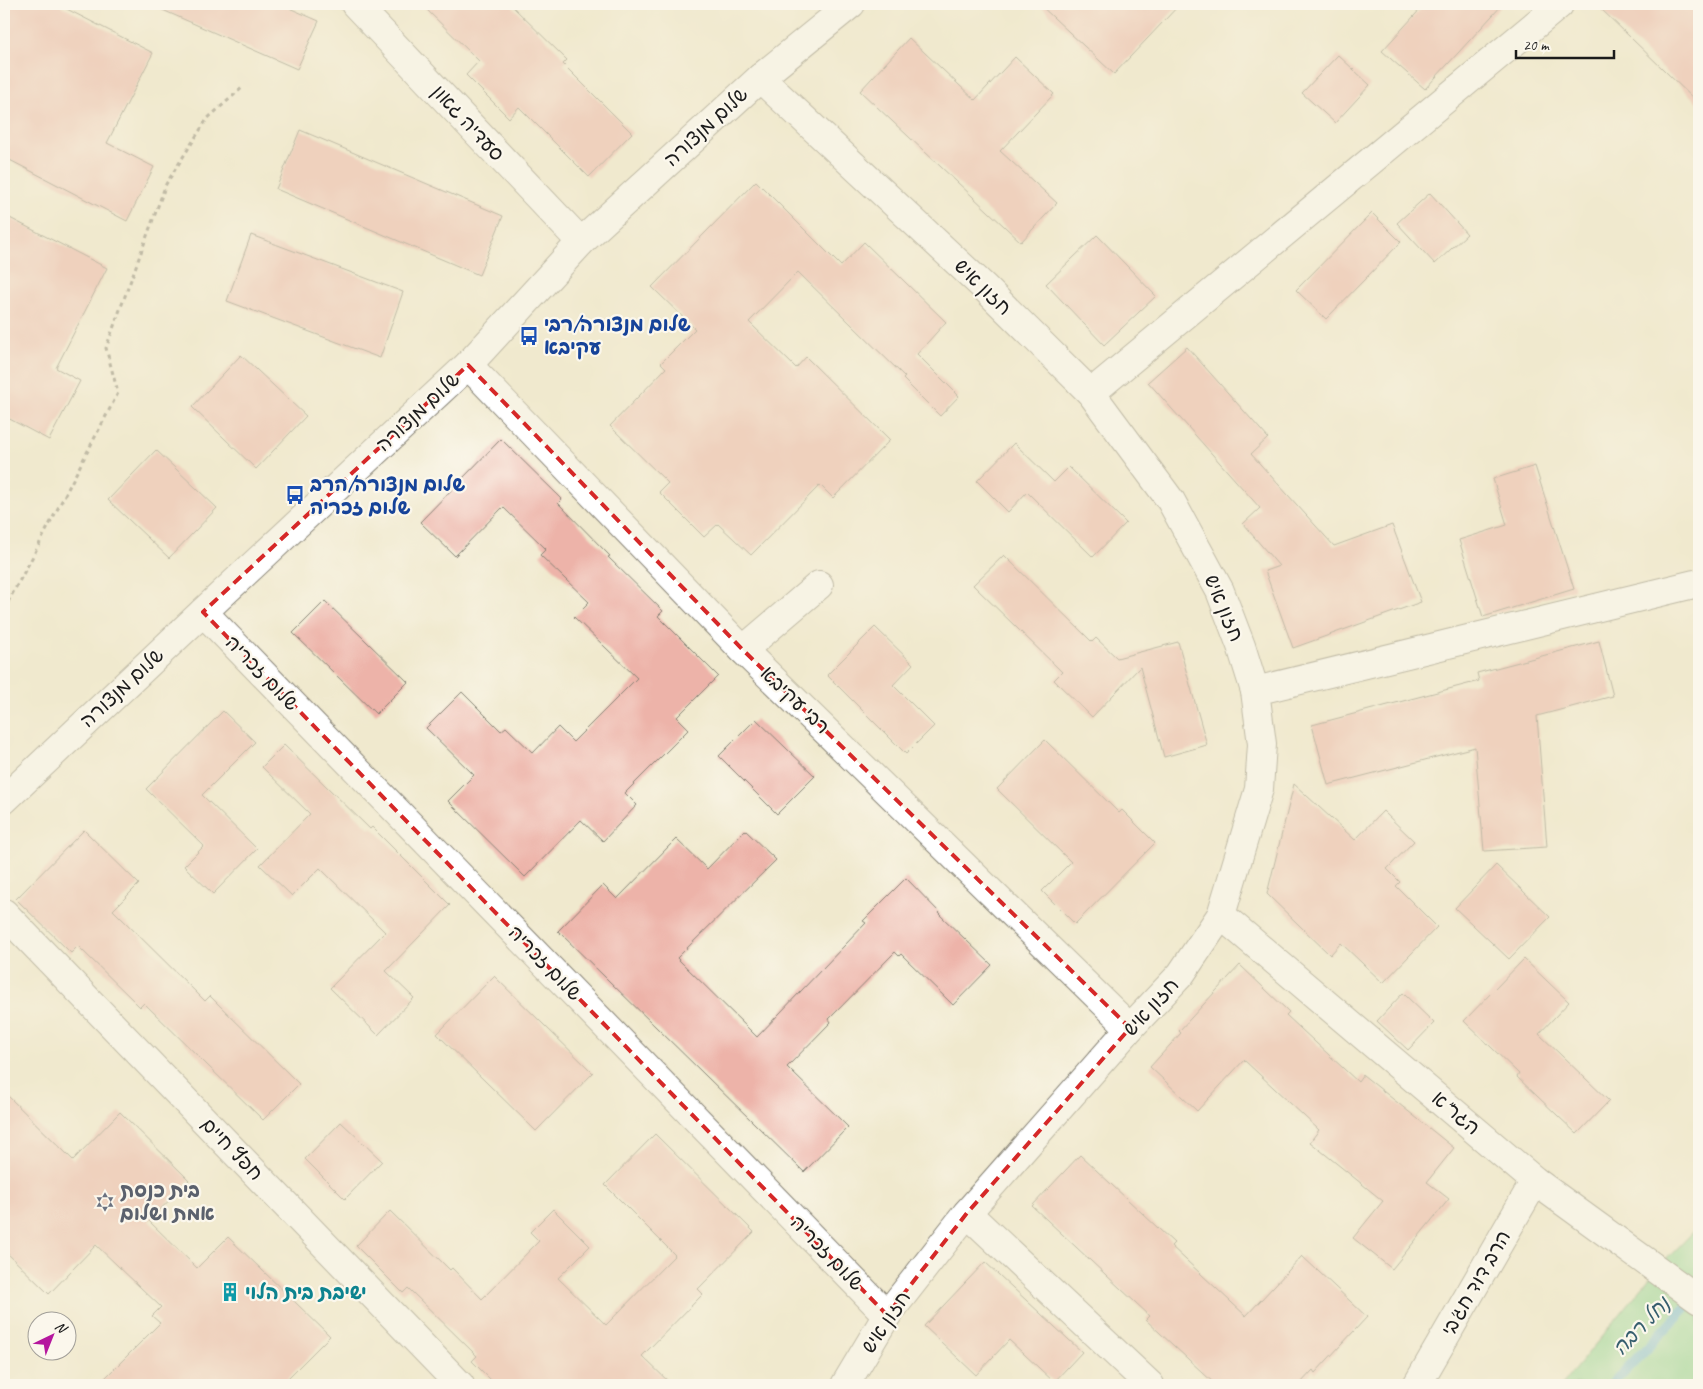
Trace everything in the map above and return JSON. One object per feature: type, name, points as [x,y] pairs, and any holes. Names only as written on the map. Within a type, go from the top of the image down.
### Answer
[{"type":"street","name":"סעדיה גאון","points":[[355,4],[581,242]]},
{"type":"street","name":"שלום מנצורה","points":[[760,78],[823,4]]},
{"type":"street","name":"שלום מנצורה","points":[[4,800],[468,365],[581,242],[760,78],[851,4]]},
{"type":"street","points":[[1091,392],[1559,5]]},
{"type":"street","name":"חזון איש","points":[[760,78],[984,288],[1091,392],[1171,501],[1220,591],[1241,646],[1255,692],[1262,744],[1258,789],[1221,915],[1181,974],[1130,1028],[967,1213],[887,1315],[844,1385]]},
{"type":"street","name":"רבי עקיבא","points":[[468,365],[744,650],[1130,1028]]},
{"type":"street","points":[[1255,692],[1694,584]]},
{"type":"street","points":[[744,650],[819,585]]},
{"type":"street","name":"שלום זכריה","points":[[203,612],[887,1315]]},
{"type":"street","name":"חפץ חיים","points":[[4,913],[460,1385]]},
{"type":"street","name":"הגר\"א","points":[[1221,915],[1535,1181],[1699,1300]]},
{"type":"street","name":"הרב דוד חג'בי","points":[[1417,1385],[1535,1181]]},
{"type":"street","points":[[967,1213],[1150,1385]]},
{"type":"path","points":[[4,609],[118,393],[106,348],[166,184],[207,118],[243,87]]},
{"type":"highlighted area","points":[[468,365],[743,650],[1130,1028],[967,1213],[887,1315],[203,612]]},
{"type":"green space","points":[[1699,1226],[1699,1385],[1562,1385],[1657,1269]]},
{"type":"building","points":[[4,4],[57,4],[153,53],[107,143],[154,167],[127,221],[4,157]]},
{"type":"building","points":[[149,4],[280,4],[319,21],[297,69]]},
{"type":"building","points":[[421,4],[510,4],[567,60],[563,64],[632,133],[589,177],[519,107],[509,118],[466,75],[479,61]]},
{"type":"building","points":[[1039,4],[1180,4],[1114,74]]},
{"type":"building","points":[[1425,4],[1503,4],[1425,89],[1382,51]]},
{"type":"building","points":[[1596,4],[1699,4],[1699,104]]},
{"type":"building","points":[[909,38],[975,100],[1015,57],[1054,94],[1000,151],[1057,203],[1021,242],[860,91]]},
{"type":"building","points":[[1338,55],[1370,85],[1335,123],[1302,93]]},
{"type":"building","points":[[300,130],[503,216],[479,275],[276,189]]},
{"type":"building","points":[[756,181],[841,266],[864,242],[946,322],[917,354],[959,396],[940,416],[903,379],[905,377],[798,272],[749,322],[796,368],[806,357],[890,440],[833,498],[820,485],[751,555],[718,524],[704,537],[659,492],[668,483],[610,426],[666,368],[661,363],[695,329],[652,287]]},
{"type":"building","points":[[1430,193],[1467,234],[1435,264],[1397,223]]},
{"type":"building","points":[[1372,213],[1401,242],[1326,319],[1296,290]]},
{"type":"building","points":[[4,215],[107,268],[56,368],[80,381],[49,440],[4,416]]},
{"type":"building","points":[[251,235],[403,292],[380,358],[227,301]]},
{"type":"building","points":[[1097,235],[1156,296],[1104,345],[1046,284]]},
{"type":"building","points":[[1187,347],[1268,438],[1251,454],[1334,546],[1392,525],[1421,602],[1293,648],[1265,571],[1279,566],[1243,524],[1260,508],[1148,382]]},
{"type":"building","points":[[241,355],[306,416],[256,469],[192,407]]},
{"type":"building","points":[[501,439],[562,499],[558,503],[610,556],[608,557],[663,611],[658,616],[718,676],[677,717],[689,729],[625,793],[637,805],[603,841],[581,820],[525,877],[448,801],[474,775],[426,728],[462,692],[501,731],[506,727],[533,753],[558,727],[573,742],[637,678],[574,617],[589,602],[540,555],[546,549],[503,507],[455,556],[420,522]]},
{"type":"building","points":[[1014,443],[1054,482],[1069,467],[1126,523],[1093,557],[1027,492],[1008,512],[977,481]]},
{"type":"building","points":[[156,450],[217,508],[169,558],[108,500]]},
{"type":"building","points":[[1535,466],[1574,589],[1483,617],[1459,540],[1507,525],[1493,479]]},
{"type":"building","points":[[1004,555],[1092,642],[1096,638],[1117,658],[1178,642],[1207,745],[1164,757],[1140,667],[1092,717],[1054,680],[1062,672],[973,585]]},
{"type":"building","points":[[325,601],[408,682],[376,714],[293,633]]},
{"type":"building","points":[[875,627],[913,664],[893,685],[934,726],[906,754],[827,675]]},
{"type":"building","points":[[1599,641],[1613,696],[1537,716],[1547,847],[1484,851],[1475,747],[1328,785],[1312,725],[1479,681],[1477,673]]},
{"type":"building","points":[[223,711],[255,742],[202,795],[257,849],[213,894],[184,866],[204,846],[146,789]]},
{"type":"building","points":[[756,719],[815,776],[777,814],[719,756]]},
{"type":"building","points":[[1045,740],[1119,813],[1122,810],[1155,843],[1075,924],[1042,891],[1071,862],[997,789]]},
{"type":"building","points":[[284,745],[370,829],[372,827],[450,905],[386,971],[414,998],[378,1035],[330,988],[385,932],[320,868],[292,896],[260,865],[310,814],[262,767]]},
{"type":"building","points":[[1294,784],[1355,840],[1383,811],[1414,841],[1387,869],[1400,882],[1396,886],[1437,927],[1383,983],[1341,943],[1330,955],[1267,894]]},
{"type":"building","points":[[84,830],[139,884],[113,910],[205,1001],[210,996],[299,1084],[263,1120],[144,1003],[140,1007],[78,946],[71,953],[16,899]]},
{"type":"building","points":[[745,830],[776,860],[677,958],[757,1037],[866,923],[863,921],[906,878],[940,915],[992,965],[953,1005],[901,954],[899,956],[895,952],[829,1019],[831,1022],[787,1067],[848,1127],[804,1172],[558,931],[603,885],[617,899],[676,839],[707,869]]},
{"type":"building","points":[[1496,865],[1550,917],[1509,959],[1455,908]]},
{"type":"building","points":[[1524,959],[1569,1002],[1539,1034],[1609,1101],[1577,1134],[1517,1077],[1519,1074],[1464,1021]]},
{"type":"building","points":[[1240,965],[1289,1012],[1286,1015],[1358,1082],[1363,1075],[1454,1148],[1427,1182],[1449,1199],[1392,1269],[1353,1238],[1383,1201],[1310,1142],[1319,1130],[1244,1060],[1197,1111],[1150,1067],[1181,1033],[1179,1031]]},
{"type":"building","points":[[494,976],[593,1073],[536,1131],[437,1034]]},
{"type":"building","points":[[1403,993],[1434,1023],[1408,1050],[1377,1021]]},
{"type":"building","points":[[4,1092],[73,1160],[120,1112],[189,1180],[149,1221],[197,1268],[228,1237],[330,1336],[281,1385],[98,1385],[160,1323],[152,1316],[161,1307],[96,1245],[49,1294],[4,1250]]},
{"type":"building","points":[[341,1122],[382,1161],[345,1199],[305,1159]]},
{"type":"building","points":[[655,1134],[754,1232],[698,1289],[703,1294],[642,1356],[672,1385],[496,1385],[472,1361],[477,1356],[408,1288],[403,1293],[356,1246],[390,1211],[450,1270],[452,1268],[482,1299],[539,1241],[530,1232],[553,1209],[590,1246],[558,1278],[606,1325],[675,1255],[605,1185]]},
{"type":"building","points":[[1080,1155],[1174,1243],[1171,1246],[1246,1316],[1302,1256],[1367,1317],[1315,1373],[1313,1370],[1299,1385],[1216,1385],[1146,1320],[1150,1316],[1032,1206]]},
{"type":"building","points":[[985,1262],[1082,1352],[1054,1382],[1009,1340],[976,1375],[924,1326]]},
{"type":"waterway","name":"נחל רבה","points":[[1611,1385],[1695,1298]]},
{"type":"place","name":"שלום מנצורה/רבי עקיבא","points":[[529,336]]},
{"type":"place","name":"שלום מנצורה/הרב שלום זכריה","points":[[295,495]]},
{"type":"place","name":"בית כנסת אמת ושלום","points":[[105,1202]]},
{"type":"place","name":"ישיבת בית הלוי","points":[[230,1292]]}]
